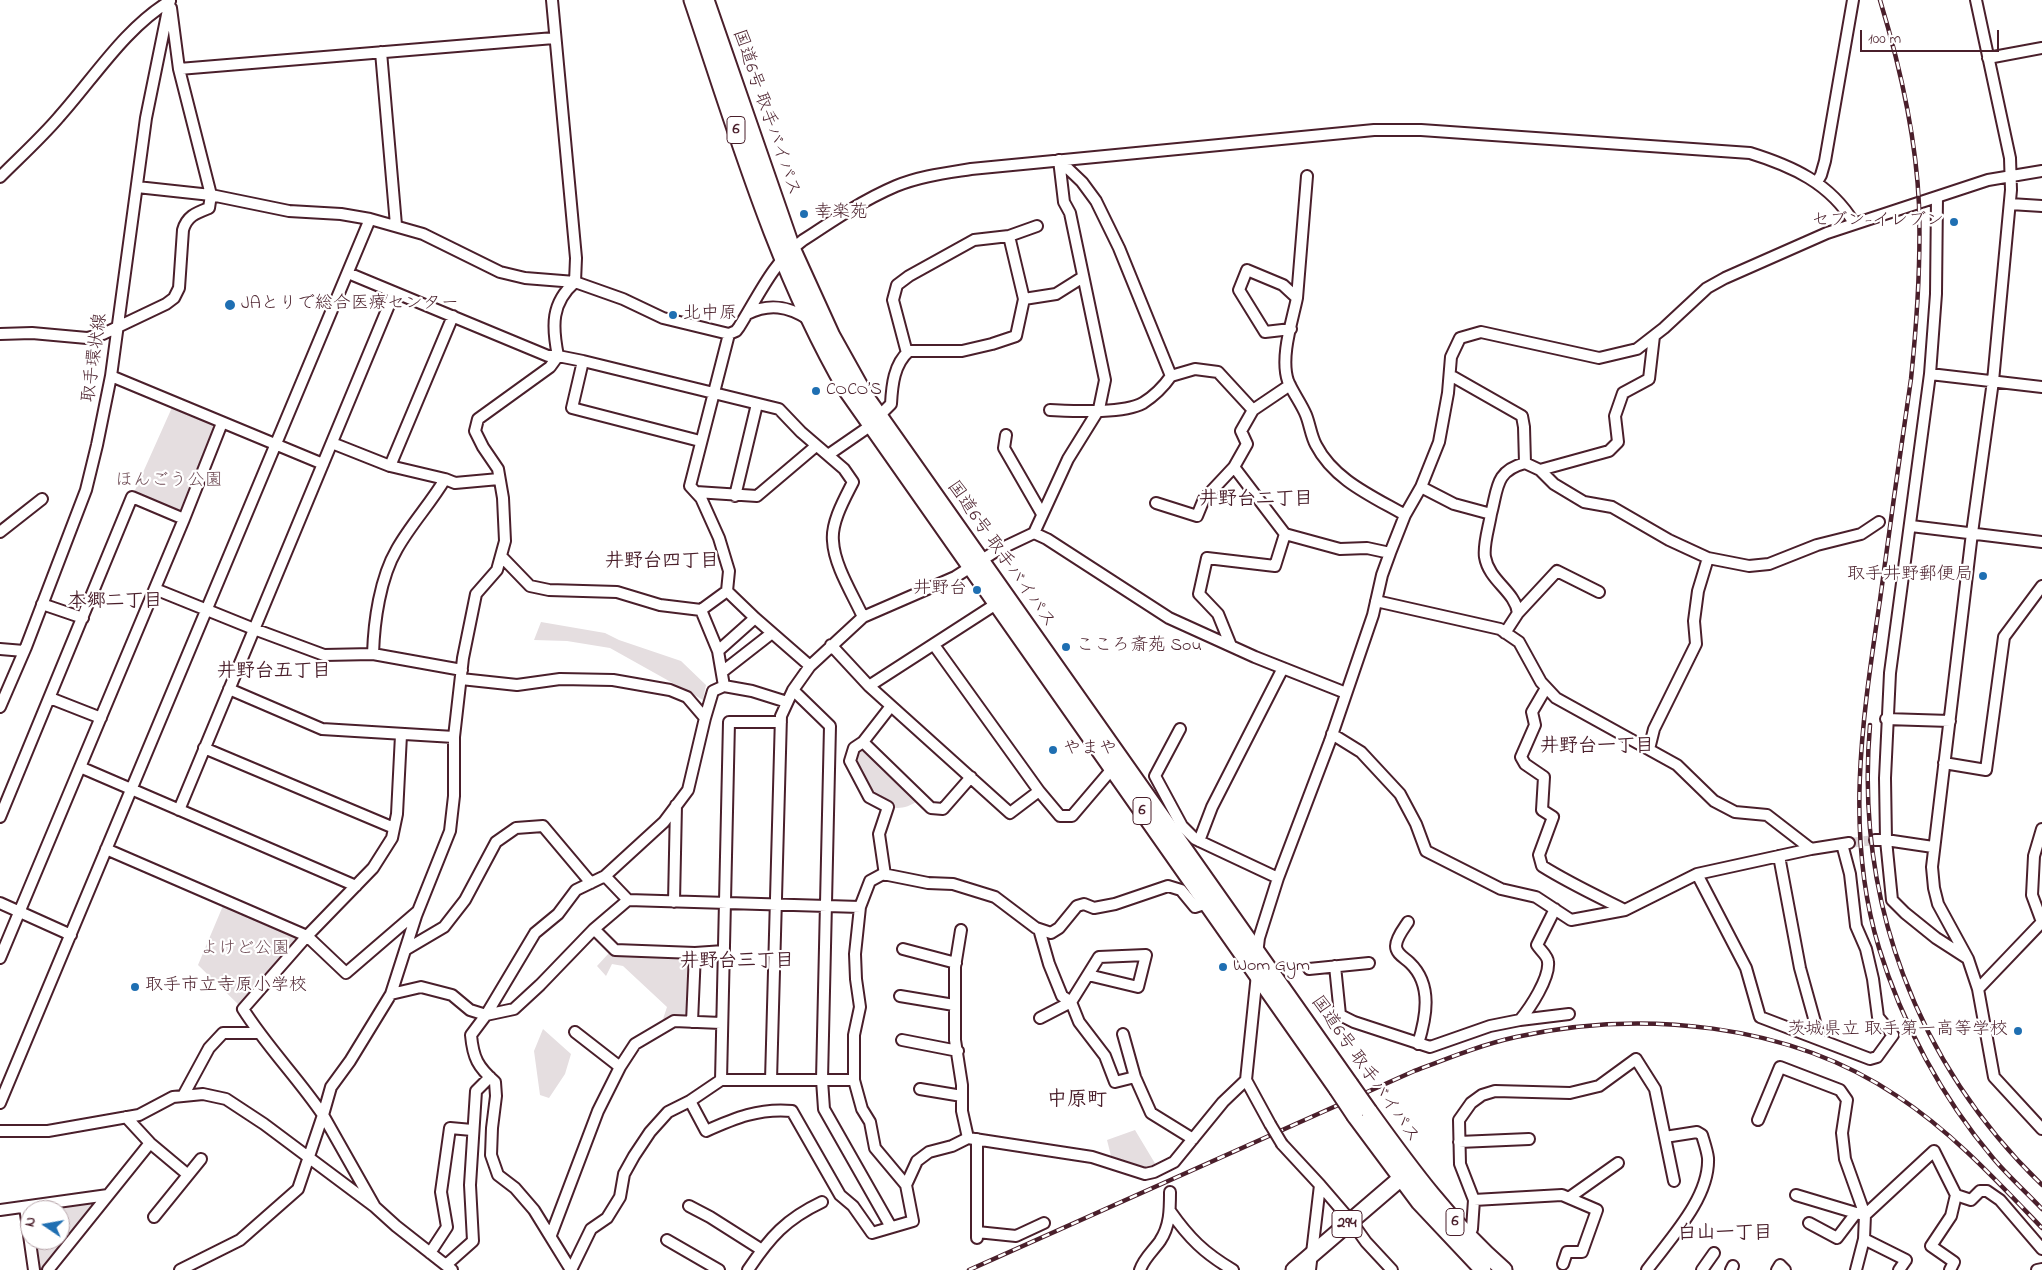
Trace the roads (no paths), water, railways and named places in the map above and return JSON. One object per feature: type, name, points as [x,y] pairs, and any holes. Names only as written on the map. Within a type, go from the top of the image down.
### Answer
[{"type":"highway","name":"国道6号 取手バイパス","points":[[692,0],[764,214],[808,319],[834,370],[874,421],[975,564],[1177,829],[1362,1113],[1444,1230],[1483,1270]]},
{"type":"highway","name":"国道6号 取手バイパス","points":[[706,0],[792,248],[832,336],[866,398],[874,421]]},
{"type":"highway","name":"国道6号 取手バイパス","points":[[975,564],[996,604],[1112,769],[1257,974],[1344,1087]]},
{"type":"highway","name":"国道6号 取手バイパス","points":[[1406,1174],[1504,1270]]},
{"type":"highway","name":"294","points":[[1294,1270],[1406,1174]]},
{"type":"street","points":[[0,177],[58,118],[126,39],[154,10],[170,0],[180,69],[211,195],[209,208],[195,214],[186,221],[179,288],[174,298],[166,304],[103,334],[87,338],[32,333],[0,334]]},
{"type":"street","name":"取手環状線","points":[[0,707],[24,651],[86,490],[105,412],[146,118],[170,0]]},
{"type":"street","points":[[180,1270],[240,1240],[298,1189],[331,1086],[350,1061],[391,994],[405,950],[450,831],[454,796],[454,737],[462,674],[476,594],[497,570],[505,541],[503,498],[498,469],[475,431],[478,419],[538,377],[550,367],[558,356],[554,337],[556,306],[562,294],[575,282],[576,258],[554,38],[552,0]]},
{"type":"street","points":[[1817,182],[1822,175],[1825,161],[1853,0]]},
{"type":"street","points":[[1976,0],[2010,158],[2010,204],[1993,381],[1944,763],[1934,847],[1933,881],[1938,904],[1968,959],[1978,989],[1994,1077],[2042,1128]]},
{"type":"street","points":[[180,69],[554,38]]},
{"type":"street","points":[[1988,58],[2042,48]]},
{"type":"street","points":[[382,52],[396,225]]},
{"type":"street","points":[[137,187],[211,195],[289,212],[341,214],[396,225],[423,234],[512,277],[575,282],[623,299],[663,318],[729,334],[736,331],[774,269],[792,248],[873,197],[916,179],[971,169],[1059,160],[1401,129],[1750,153],[1784,164],[1817,182],[1835,197],[1854,223]]},
{"type":"street","points":[[771,1080],[777,905],[780,722],[792,690],[810,666],[863,617],[946,581],[1034,533],[1056,489],[1068,459],[1097,411],[1105,380],[1094,319],[1070,213],[1064,202],[1059,160]]},
{"type":"street","points":[[1059,160],[1082,182],[1096,201],[1118,248],[1171,376]]},
{"type":"street","points":[[1392,1270],[1366,1242],[1351,1221],[1320,1185],[1282,1144],[1246,1080],[1259,938],[1278,878],[1346,693],[1376,601],[1382,575],[1405,514],[1421,487],[1439,442],[1450,375],[1451,357],[1460,338],[1482,332],[1599,358],[1637,349],[1707,288],[1758,263],[1854,223],[1964,187],[2011,175],[2042,171]]},
{"type":"street","points":[[1307,176],[1296,298],[1286,349],[1288,380],[1306,414],[1315,444],[1332,467],[1350,483],[1405,514]]},
{"type":"street","points":[[1937,197],[1936,294],[1930,374],[1890,673],[1886,719],[1886,840],[1892,900],[1936,938],[1968,959]]},
{"type":"street","points":[[2010,204],[2042,206]]},
{"type":"street","points":[[0,1103],[370,219]]},
{"type":"street","points":[[907,353],[894,300],[898,285],[909,276],[974,240],[1009,236],[1037,226]]},
{"type":"street","points":[[828,455],[874,421],[891,404],[892,381],[903,356],[910,351],[962,351],[1016,336],[1024,299],[1009,236]]},
{"type":"street","points":[[1290,329],[1265,332],[1239,290],[1247,270],[1283,285],[1296,298]]},
{"type":"street","points":[[348,273],[548,356],[583,361],[780,409],[816,446],[844,469],[853,482],[838,514],[832,540],[840,567],[863,617]]},
{"type":"street","points":[[1024,299],[1056,294],[1083,277]]},
{"type":"street","points":[[179,810],[394,293]]},
{"type":"street","points":[[746,315],[762,308],[778,307],[794,311],[808,319]]},
{"type":"street","points":[[390,466],[453,316]]},
{"type":"street","points":[[501,556],[530,586],[550,590],[617,592],[660,605],[701,610],[727,591],[729,571],[719,538],[701,498],[690,486],[729,334]]},
{"type":"street","points":[[1540,470],[1609,451],[1618,442],[1615,416],[1622,393],[1649,379],[1654,336]]},
{"type":"street","points":[[583,361],[572,408],[700,442]]},
{"type":"street","points":[[1050,410],[1097,411],[1142,403],[1163,387],[1171,376],[1195,370],[1218,372],[1253,410]]},
{"type":"street","points":[[1930,374],[2042,388]]},
{"type":"street","points":[[1450,375],[1522,416],[1525,463]]},
{"type":"street","points":[[111,376],[323,464]]},
{"type":"street","points":[[1156,502],[1197,516],[1204,499],[1234,467],[1248,444],[1241,431],[1253,410],[1290,385]]},
{"type":"street","points":[[735,496],[757,404]]},
{"type":"street","points":[[0,958],[184,520],[222,423]]},
{"type":"street","points":[[1006,435],[1004,448],[1042,514]]},
{"type":"street","points":[[332,443],[390,466],[455,483],[499,479]]},
{"type":"street","points":[[696,492],[757,496],[816,446]]},
{"type":"street","points":[[1518,614],[1516,603],[1490,574],[1484,556],[1491,514],[1502,474],[1514,466],[1525,463],[1540,470],[1554,484],[1584,502],[1612,508],[1670,540],[1708,558],[1748,566],[1769,564],[1817,546],[1861,534],[1879,522]]},
{"type":"street","points":[[1234,467],[1285,534],[1340,550],[1367,548],[1390,553]]},
{"type":"street","points":[[373,654],[374,624],[387,570],[397,549],[445,479]]},
{"type":"street","points":[[1421,487],[1454,504],[1491,514]]},
{"type":"street","points":[[0,817],[132,497],[184,520]]},
{"type":"street","points":[[1,529],[42,498]]},
{"type":"street","points":[[1911,526],[2042,542]]},
{"type":"street","points":[[1034,533],[1160,613],[1231,646],[1346,693]]},
{"type":"street","points":[[1231,646],[1218,614],[1199,594],[1207,558],[1275,566],[1285,534]]},
{"type":"street","points":[[1649,750],[1654,729],[1696,644],[1694,621],[1697,599],[1708,558]]},
{"type":"street","points":[[1505,633],[1518,614],[1557,571],[1598,592]]},
{"type":"street","points":[[1944,763],[1986,770],[2004,637],[2042,586]]},
{"type":"street","points":[[155,589],[324,655],[373,654],[517,684],[560,679],[604,680],[651,686],[670,690],[687,697],[705,718]]},
{"type":"street","points":[[727,591],[810,666]]},
{"type":"street","points":[[1376,601],[1500,629],[1519,642],[1541,682],[1556,698],[1677,765],[1714,801],[1735,812],[1767,815],[1811,849]]},
{"type":"street","points":[[42,604],[83,618]]},
{"type":"street","points":[[869,686],[996,604]]},
{"type":"street","points":[[701,610],[718,651],[724,686]]},
{"type":"street","points":[[718,651],[755,618]]},
{"type":"street","points":[[722,672],[772,633]]},
{"type":"street","points":[[831,645],[869,686],[1010,812],[1039,791]]},
{"type":"street","points":[[934,645],[1039,791],[1060,816],[1072,816],[1112,769]]},
{"type":"street","points":[[0,649],[24,651]]},
{"type":"street","points":[[1199,841],[1212,806],[1283,668]]},
{"type":"street","points":[[787,702],[752,691],[724,686],[713,691],[688,790],[664,822],[605,876],[576,890],[558,914],[535,933],[486,1015],[471,1035],[472,1051],[481,1070],[495,1082],[496,1096],[491,1155],[498,1176],[515,1188],[534,1210],[571,1270],[591,1229],[607,1218],[620,1197],[624,1174],[650,1132],[668,1112],[690,1101],[721,1080],[854,1080]]},
{"type":"street","points":[[1546,688],[1532,712],[1535,725],[1521,757],[1525,764],[1544,777],[1542,810],[1553,817],[1539,855],[1542,866],[1577,888],[1625,910]]},
{"type":"street","points":[[229,689],[322,730],[454,737]]},
{"type":"street","points":[[792,690],[830,726],[822,1080],[824,1109],[891,1227]]},
{"type":"street","points":[[50,698],[101,718]]},
{"type":"street","points":[[886,875],[879,834],[888,807],[869,797],[850,761],[854,748],[863,742],[892,706]]},
{"type":"street","points":[[1886,719],[1950,720]]},
{"type":"street","points":[[721,1080],[729,722],[780,722]]},
{"type":"street","points":[[1180,729],[1155,776],[1177,829],[1278,878]]},
{"type":"street","points":[[1332,734],[1361,752],[1400,794],[1416,824],[1426,851],[1501,889],[1536,898],[1570,920],[1625,910],[1696,874],[1846,843],[1856,926],[1866,949],[1873,979],[1878,1017],[1893,1035],[1877,1057],[1870,1059],[1760,1017],[1746,968],[1696,874]]},
{"type":"street","points":[[375,1206],[323,1115],[302,1084],[258,1033],[243,1009],[306,936],[373,868],[392,838],[397,814],[402,735]]},
{"type":"street","points":[[863,742],[931,808],[943,809],[971,777]]},
{"type":"street","points":[[204,748],[394,828]]},
{"type":"street","points":[[80,767],[356,886]]},
{"type":"street","points":[[674,902],[676,805]]},
{"type":"street","points":[[405,950],[444,927],[465,900],[496,842],[516,828],[542,826],[591,883]]},
{"type":"street","points":[[1978,989],[2042,922],[2032,895],[2034,856],[2042,829]]},
{"type":"street","points":[[1875,840],[1934,847]]},
{"type":"street","points":[[106,849],[306,936],[346,972],[420,909]]},
{"type":"street","points":[[1779,856],[1800,968],[1820,1040]]},
{"type":"street","points":[[690,1101],[706,1131],[740,1116],[775,1109],[792,1111],[840,1196],[853,1206],[872,1233],[913,1221],[906,1185],[875,1148],[870,1122],[862,1109],[854,1080],[854,1035],[860,1007],[855,954],[860,907],[870,881],[886,875],[928,883],[953,884],[995,897],[1039,929],[1051,933],[1060,928],[1072,911],[1084,904],[1094,908],[1101,907],[1168,886],[1181,890],[1195,907],[1207,903]]},
{"type":"street","points":[[605,876],[628,900]]},
{"type":"street","points":[[391,994],[421,987],[452,995],[470,1010],[486,1015],[514,1009],[540,986],[594,929],[628,900],[860,907]]},
{"type":"street","points":[[0,903],[71,935]]},
{"type":"street","points":[[1520,1020],[1532,1003],[1549,964],[1547,958],[1537,945],[1555,909]]},
{"type":"street","points":[[1408,922],[1396,946],[1398,953],[1412,965],[1424,985],[1426,1000],[1425,1023],[1418,1044]]},
{"type":"street","points":[[594,929],[615,950],[695,953],[724,951]]},
{"type":"street","points":[[1039,929],[1049,964],[1062,996],[1071,1002],[1079,1022],[1105,1056],[1115,1082],[1135,1077]]},
{"type":"street","points":[[961,930],[956,963],[955,1040],[958,1051],[962,1111],[972,1139],[977,1235],[1016,1236],[1044,1223]]},
{"type":"street","points":[[903,949],[956,963]]},
{"type":"street","points":[[692,1022],[695,953]]},
{"type":"street","points":[[1040,1018],[1071,1002],[1088,975],[1100,957],[1146,955],[1138,987],[1088,975]]},
{"type":"street","points":[[1309,969],[1369,963]]},
{"type":"street","points":[[1335,966],[1340,1015],[1354,1022],[1430,1047],[1490,1026],[1569,1014]]},
{"type":"street","points":[[900,996],[954,1005]]},
{"type":"street","points":[[551,1235],[598,1111],[620,1067],[635,1044],[674,1021],[722,1023]]},
{"type":"street","points":[[575,1032],[620,1067]]},
{"type":"street","points":[[183,1096],[209,1048],[223,1033],[258,1033]]},
{"type":"street","points":[[1123,1034],[1135,1077],[1150,1113],[1193,1139]]},
{"type":"street","points":[[902,1040],[958,1051]]},
{"type":"street","points":[[1468,1236],[1472,1229],[1474,1200],[1460,1164],[1459,1120],[1471,1103],[1482,1095],[1495,1091],[1570,1093],[1599,1086],[1636,1059],[1655,1090],[1674,1181]]},
{"type":"street","points":[[1758,1120],[1780,1067],[1840,1090],[1847,1100],[1842,1133],[1845,1159],[1860,1214],[1864,1239],[1856,1270]]},
{"type":"street","points":[[0,1132],[48,1131],[139,1116],[174,1097],[203,1094],[226,1099],[264,1124],[375,1206],[449,1268],[473,1241],[470,1185],[472,1130],[476,1091],[490,1077]]},
{"type":"street","points":[[906,1185],[917,1161],[930,1152],[972,1139],[1092,1157],[1145,1174],[1154,1172],[1174,1162],[1223,1102],[1246,1080]]},
{"type":"street","points":[[920,1089],[962,1096]]},
{"type":"street","points":[[126,1117],[150,1142],[187,1174]]},
{"type":"street","points":[[430,1253],[447,1227],[441,1192],[450,1128],[472,1130]]},
{"type":"street","points":[[1647,1270],[1691,1211],[1706,1177],[1708,1157],[1702,1135],[1697,1132],[1665,1137]]},
{"type":"street","points":[[1459,1142],[1529,1139]]},
{"type":"street","points":[[48,1270],[150,1142]]},
{"type":"street","points":[[1809,1222],[1837,1238],[1860,1214],[1934,1152],[1956,1195],[1951,1216],[1932,1246],[1954,1262],[1950,1270]]},
{"type":"street","points":[[154,1217],[201,1159]]},
{"type":"street","points":[[1570,1198],[1618,1163]]},
{"type":"street","points":[[1310,1270],[1320,1185]]},
{"type":"street","points":[[1956,1195],[1971,1200],[1980,1192],[1987,1191],[2000,1200],[2042,1249]]},
{"type":"street","points":[[1140,1270],[1148,1254],[1160,1241],[1169,1220],[1170,1192]]},
{"type":"street","points":[[70,1200],[108,1195]]},
{"type":"street","points":[[1474,1200],[1562,1195],[1597,1210],[1582,1252],[1567,1252],[1563,1264]]},
{"type":"street","points":[[1796,1195],[1860,1214]]},
{"type":"street","points":[[748,1270],[780,1228],[805,1210],[822,1202]]},
{"type":"street","points":[[689,1206],[762,1250]]},
{"type":"street","points":[[0,1210],[20,1208]]},
{"type":"street","points":[[1170,1211],[1187,1234],[1211,1258],[1233,1270]]},
{"type":"street","points":[[1864,1239],[1906,1260],[1899,1270]]},
{"type":"street","points":[[667,1240],[719,1270]]},
{"type":"street","points":[[31,1250],[34,1270]]},
{"type":"street","points":[[1702,1270],[1714,1253]]},
{"type":"street","points":[[1776,1270],[1780,1265],[1785,1270]]},
{"type":"street","points":[[2037,1270],[2042,1269]]},
{"type":"tunnel","points":[[1849,843],[1875,840]]},
{"type":"railway","points":[[1880,0],[1894,50],[1911,127],[1919,205],[1919,271],[1911,379],[1863,731],[1859,818],[1862,861],[1868,905],[1879,948],[1899,1004],[1925,1059],[1974,1135],[1999,1165],[2042,1209]]},
{"type":"railway","points":[[1870,725],[1868,790],[1873,853],[1885,915],[1903,974],[1928,1032],[1960,1086],[1998,1137],[2042,1185]]},
{"type":"railway","points":[[969,1270],[1438,1062],[1476,1048],[1516,1037],[1564,1029],[1613,1024],[1663,1024],[1713,1029],[1762,1038],[1809,1052],[1855,1071],[1897,1096],[1937,1125],[1973,1158],[2042,1228]]},
{"type":"place","name":"幸楽苑","points":[[804,214]]},
{"type":"place","name":"セブン-イレブン","points":[[1954,222]]},
{"type":"place","name":"JAとりで総合医療センター","points":[[230,305]]},
{"type":"place","name":"北中原","points":[[673,315]]},
{"type":"place","name":"COCO’S","points":[[816,391]]},
{"type":"place","name":"取手井野郵便局","points":[[1983,576]]},
{"type":"place","name":"井野台","points":[[977,590]]},
{"type":"place","name":"こころ斎苑 Sou","points":[[1066,647]]},
{"type":"place","name":"やまや","points":[[1053,750]]},
{"type":"place","name":"Wom Gym","points":[[1223,967]]},
{"type":"place","name":"取手市立寺原小学校","points":[[135,987]]},
{"type":"place","name":"茨城県立 取手第一高等学校","points":[[2018,1031]]},
{"type":"district","name":"井野台二丁目","points":[[1256,501]]},
{"type":"district","name":"井野台四丁目","points":[[662,563]]},
{"type":"district","name":"本郷二丁目","points":[[115,603]]},
{"type":"district","name":"井野台五丁目","points":[[274,673]]},
{"type":"district","name":"井野台一丁目","points":[[1597,748]]},
{"type":"district","name":"井野台三丁目","points":[[737,963]]},
{"type":"district","name":"中原町","points":[[1077,1102]]},
{"type":"district","name":"白山一丁目","points":[[1725,1235]]},
{"type":"park label","name":"ほんごう公園","points":[[169,482]]},
{"type":"park label","name":"よけど公園","points":[[245,950]]}]
